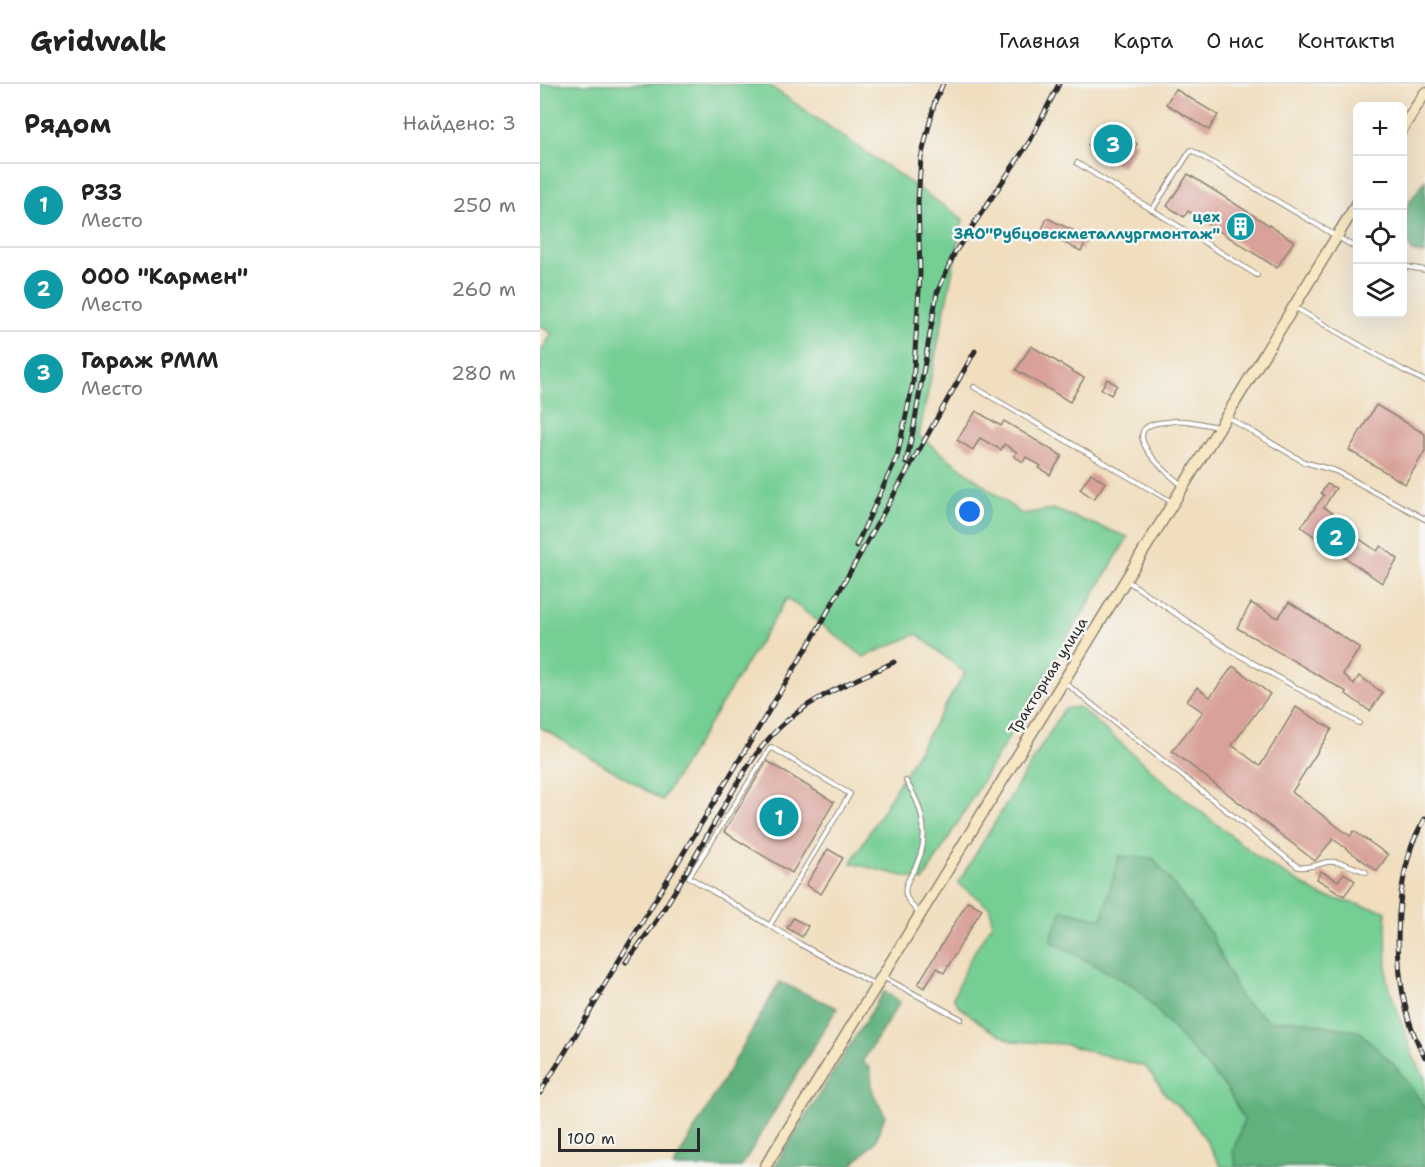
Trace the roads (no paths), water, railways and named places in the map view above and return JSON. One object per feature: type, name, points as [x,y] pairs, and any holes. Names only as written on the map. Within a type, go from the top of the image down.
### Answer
[{"type":"main road","points":[[1407,121],[1425,93]]},
{"type":"main road","name":"Тракторная улица","points":[[765,1167],[1353,210]]},
{"type":"lane","points":[[1152,210],[1191,150],[1353,246]]},
{"type":"lane","points":[[1077,164],[1257,275]]},
{"type":"lane","points":[[1407,267],[1425,270]]},
{"type":"lane","points":[[1294,306],[1400,369],[1425,381]]},
{"type":"lane","points":[[974,387],[1173,502]]},
{"type":"lane","points":[[1225,416],[1304,462],[1336,471],[1425,519]]},
{"type":"lane","points":[[1183,486],[1167,473],[1144,448],[1142,434],[1144,428],[1151,424],[1185,421],[1219,427]]},
{"type":"lane","points":[[1126,580],[1230,650],[1359,723]]},
{"type":"lane","points":[[1062,681],[1281,851],[1298,867],[1310,868],[1329,862],[1339,862],[1366,872]]},
{"type":"lane","points":[[770,925],[850,794],[771,747],[689,877],[770,925],[879,981],[961,1019]]},
{"type":"lane","points":[[906,780],[917,797],[924,828],[925,840],[917,864],[906,884],[906,895],[920,914]]},
{"type":"railway","points":[[856,546],[897,457],[913,383],[920,274],[918,201],[921,158],[935,101],[943,84]]},
{"type":"railway","points":[[906,463],[937,293],[955,252],[1030,141],[1059,84]]},
{"type":"railway","points":[[594,1002],[815,634],[975,351]]},
{"type":"railway","points":[[626,962],[664,908],[753,758],[770,738],[805,707],[894,662]]},
{"type":"railway","points":[[1425,819],[1412,844],[1405,872],[1398,926],[1398,954],[1406,1009],[1425,1057]]},
{"type":"railway","points":[[540,1093],[600,995]]},
{"type":"place","name":"Гараж РММ","points":[[1113,144]]},
{"type":"place","name":"цех ЗАО\"Рубцовскметаллургмонтаж\"","points":[[1241,226]]},
{"type":"place","name":"ООО \"Кармен\"","points":[[1336,537]]},
{"type":"place","name":"РЗЗ","points":[[779,817]]}]
